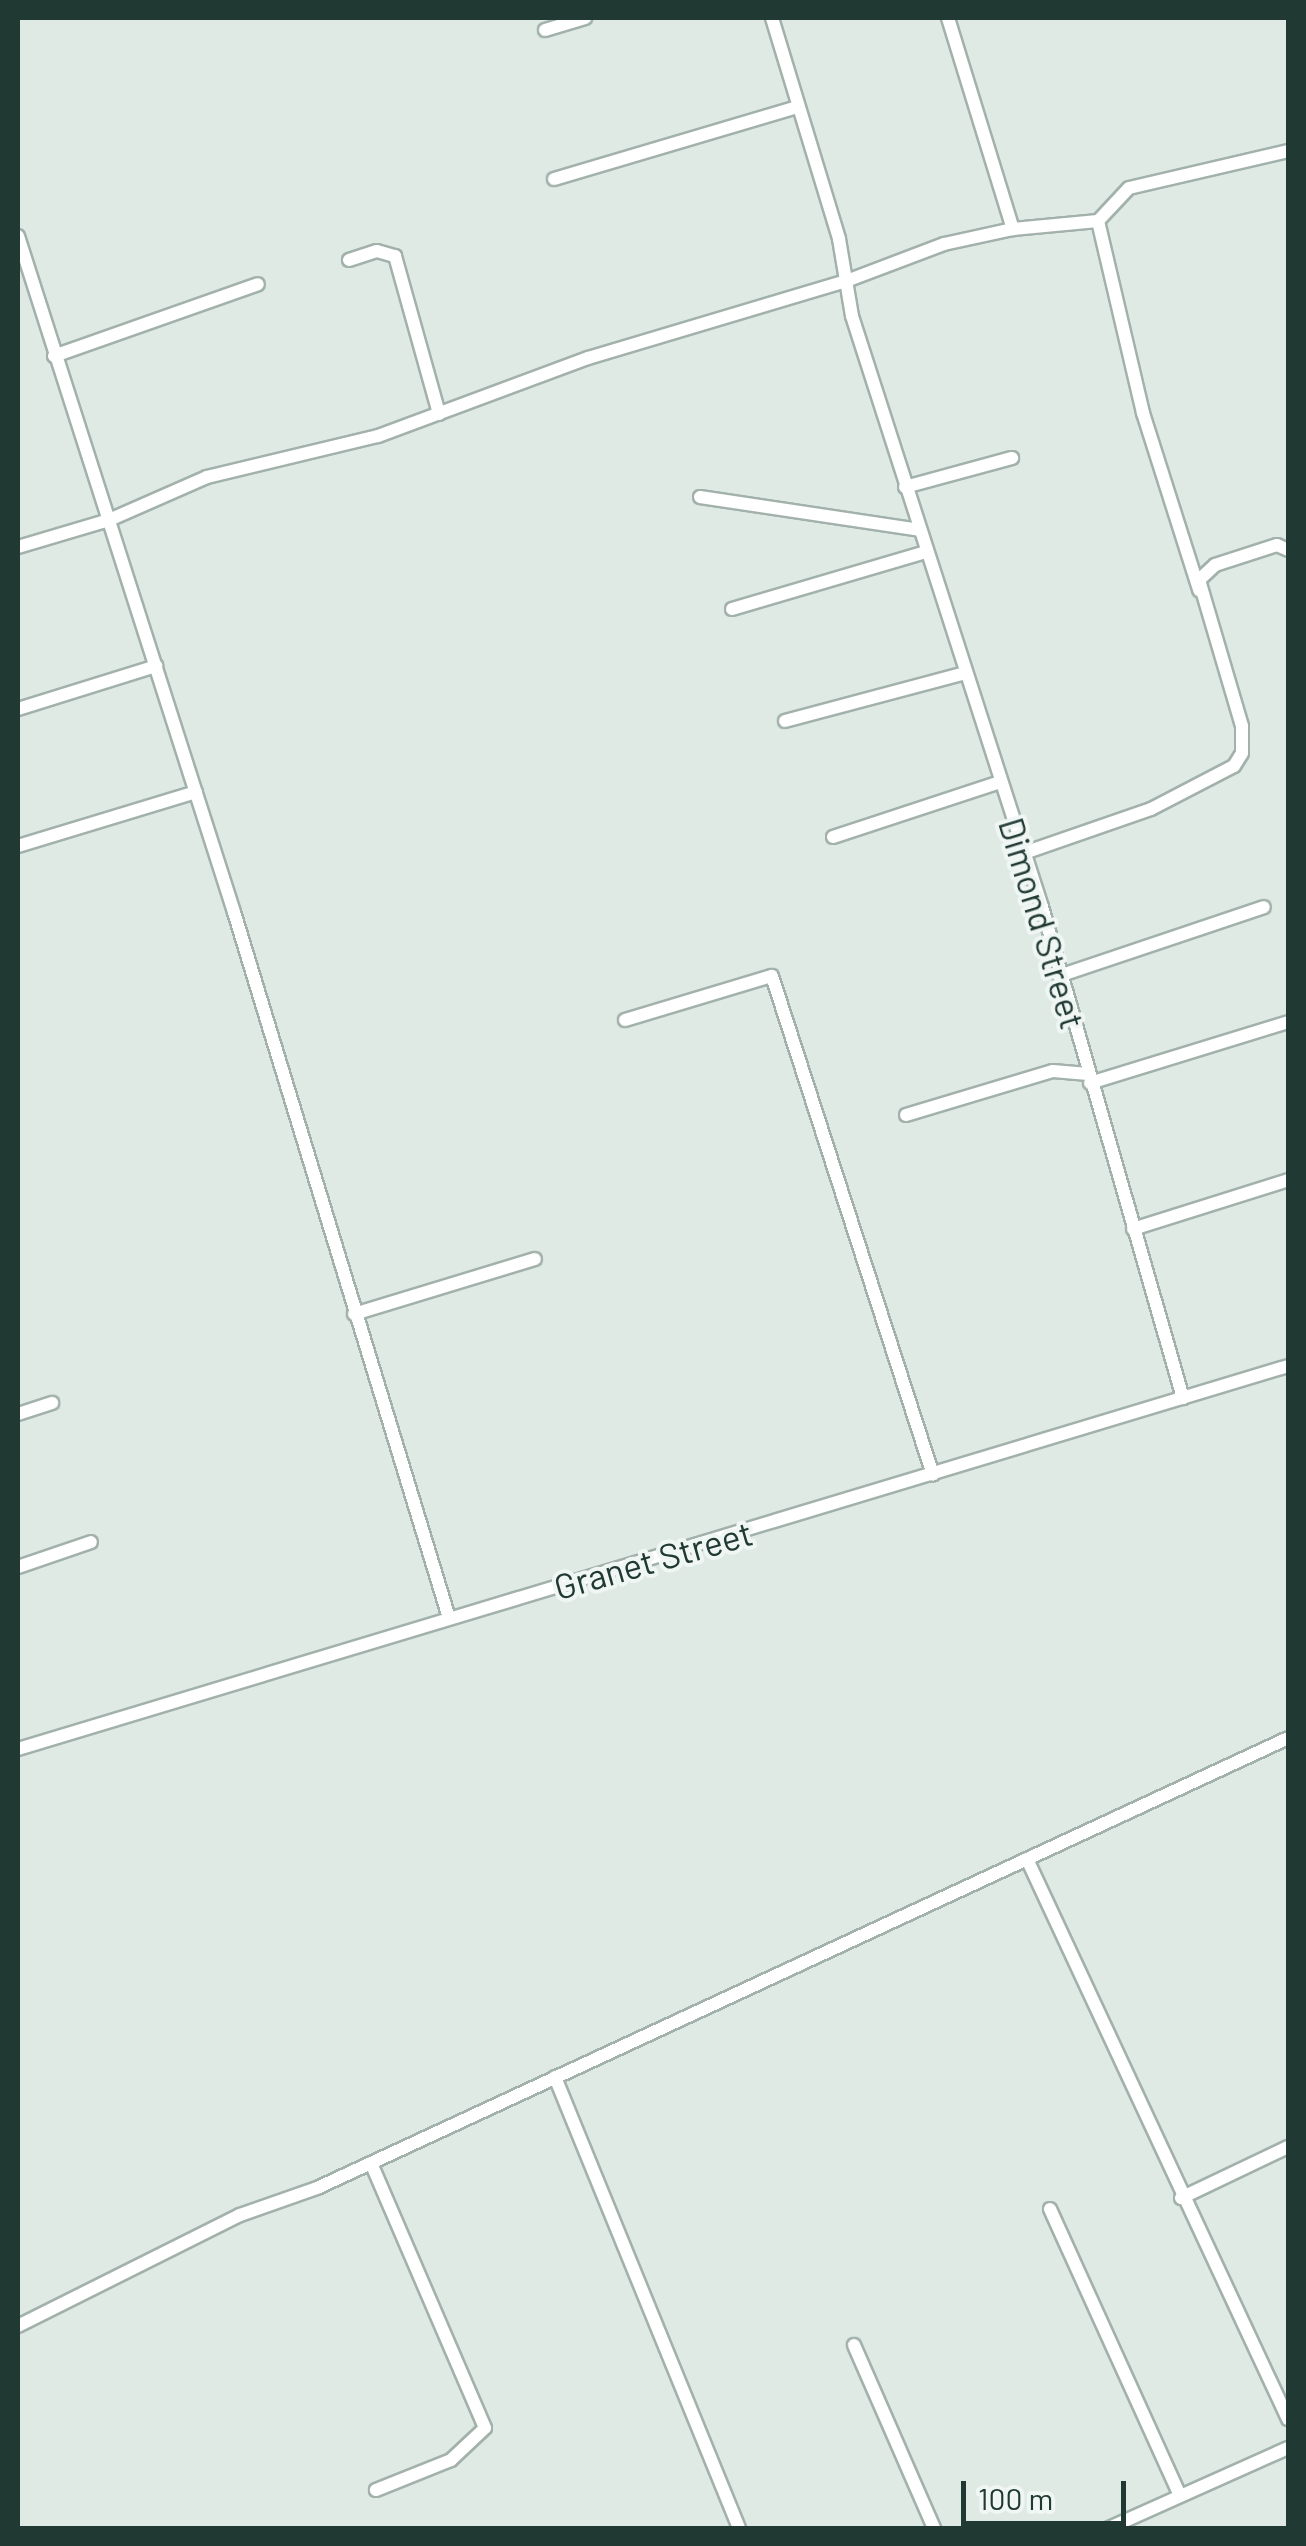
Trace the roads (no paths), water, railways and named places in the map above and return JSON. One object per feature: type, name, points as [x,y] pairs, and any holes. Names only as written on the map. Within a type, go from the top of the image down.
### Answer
[{"type":"street","points":[[544,30],[585,18]]},
{"type":"street","points":[[772,18],[849,280]]},
{"type":"street","points":[[948,18],[1013,228]]},
{"type":"street","points":[[554,179],[796,107]]},
{"type":"street","points":[[18,547],[109,520],[207,476],[361,441],[588,358],[849,280],[944,244],[1013,228],[1098,222],[1129,188],[1288,151]]},
{"type":"street","points":[[1024,853],[1200,789],[1242,753],[1242,726],[1143,413],[1098,222]]},
{"type":"street","points":[[18,236],[196,792],[449,1618]]},
{"type":"street","points":[[350,260],[378,252],[395,256],[439,414]]},
{"type":"street","name":"Dimond Street","points":[[849,280],[852,316],[892,452],[1024,853],[1182,1398]]},
{"type":"street","points":[[54,356],[258,284]]},
{"type":"street","points":[[904,487],[1012,458]]},
{"type":"street","points":[[700,496],[920,530]]},
{"type":"street","points":[[1199,590],[1198,580],[1215,565],[1277,545],[1288,550]]},
{"type":"street","points":[[732,610],[926,552]]},
{"type":"street","points":[[18,708],[156,666]]},
{"type":"street","points":[[785,721],[966,673]]},
{"type":"street","points":[[833,837],[1000,782]]},
{"type":"street","points":[[18,846],[196,792]]},
{"type":"street","points":[[1059,976],[1264,906]]},
{"type":"street","points":[[625,1020],[767,974],[776,982],[934,1474]]},
{"type":"street","points":[[906,1116],[1053,1070],[1089,1078],[1288,1022]]},
{"type":"street","points":[[1133,1229],[1288,1180]]},
{"type":"street","points":[[354,1314],[535,1259]]},
{"type":"street","name":"Granet Street","points":[[18,1749],[1288,1366]]},
{"type":"street","points":[[18,1414],[52,1403]]},
{"type":"street","points":[[18,1567],[92,1542]]},
{"type":"street","points":[[18,2326],[240,2215],[371,2162],[1288,1738]]},
{"type":"street","points":[[1027,1859],[1181,2198],[1288,2420]]},
{"type":"street","points":[[555,2077],[739,2528]]},
{"type":"street","points":[[1181,2198],[1288,2147]]},
{"type":"street","points":[[371,2162],[485,2428],[450,2460],[376,2490]]},
{"type":"street","points":[[1050,2209],[1180,2496]]},
{"type":"street","points":[[854,2345],[934,2528]]},
{"type":"street","points":[[1109,2528],[1288,2448]]}]
